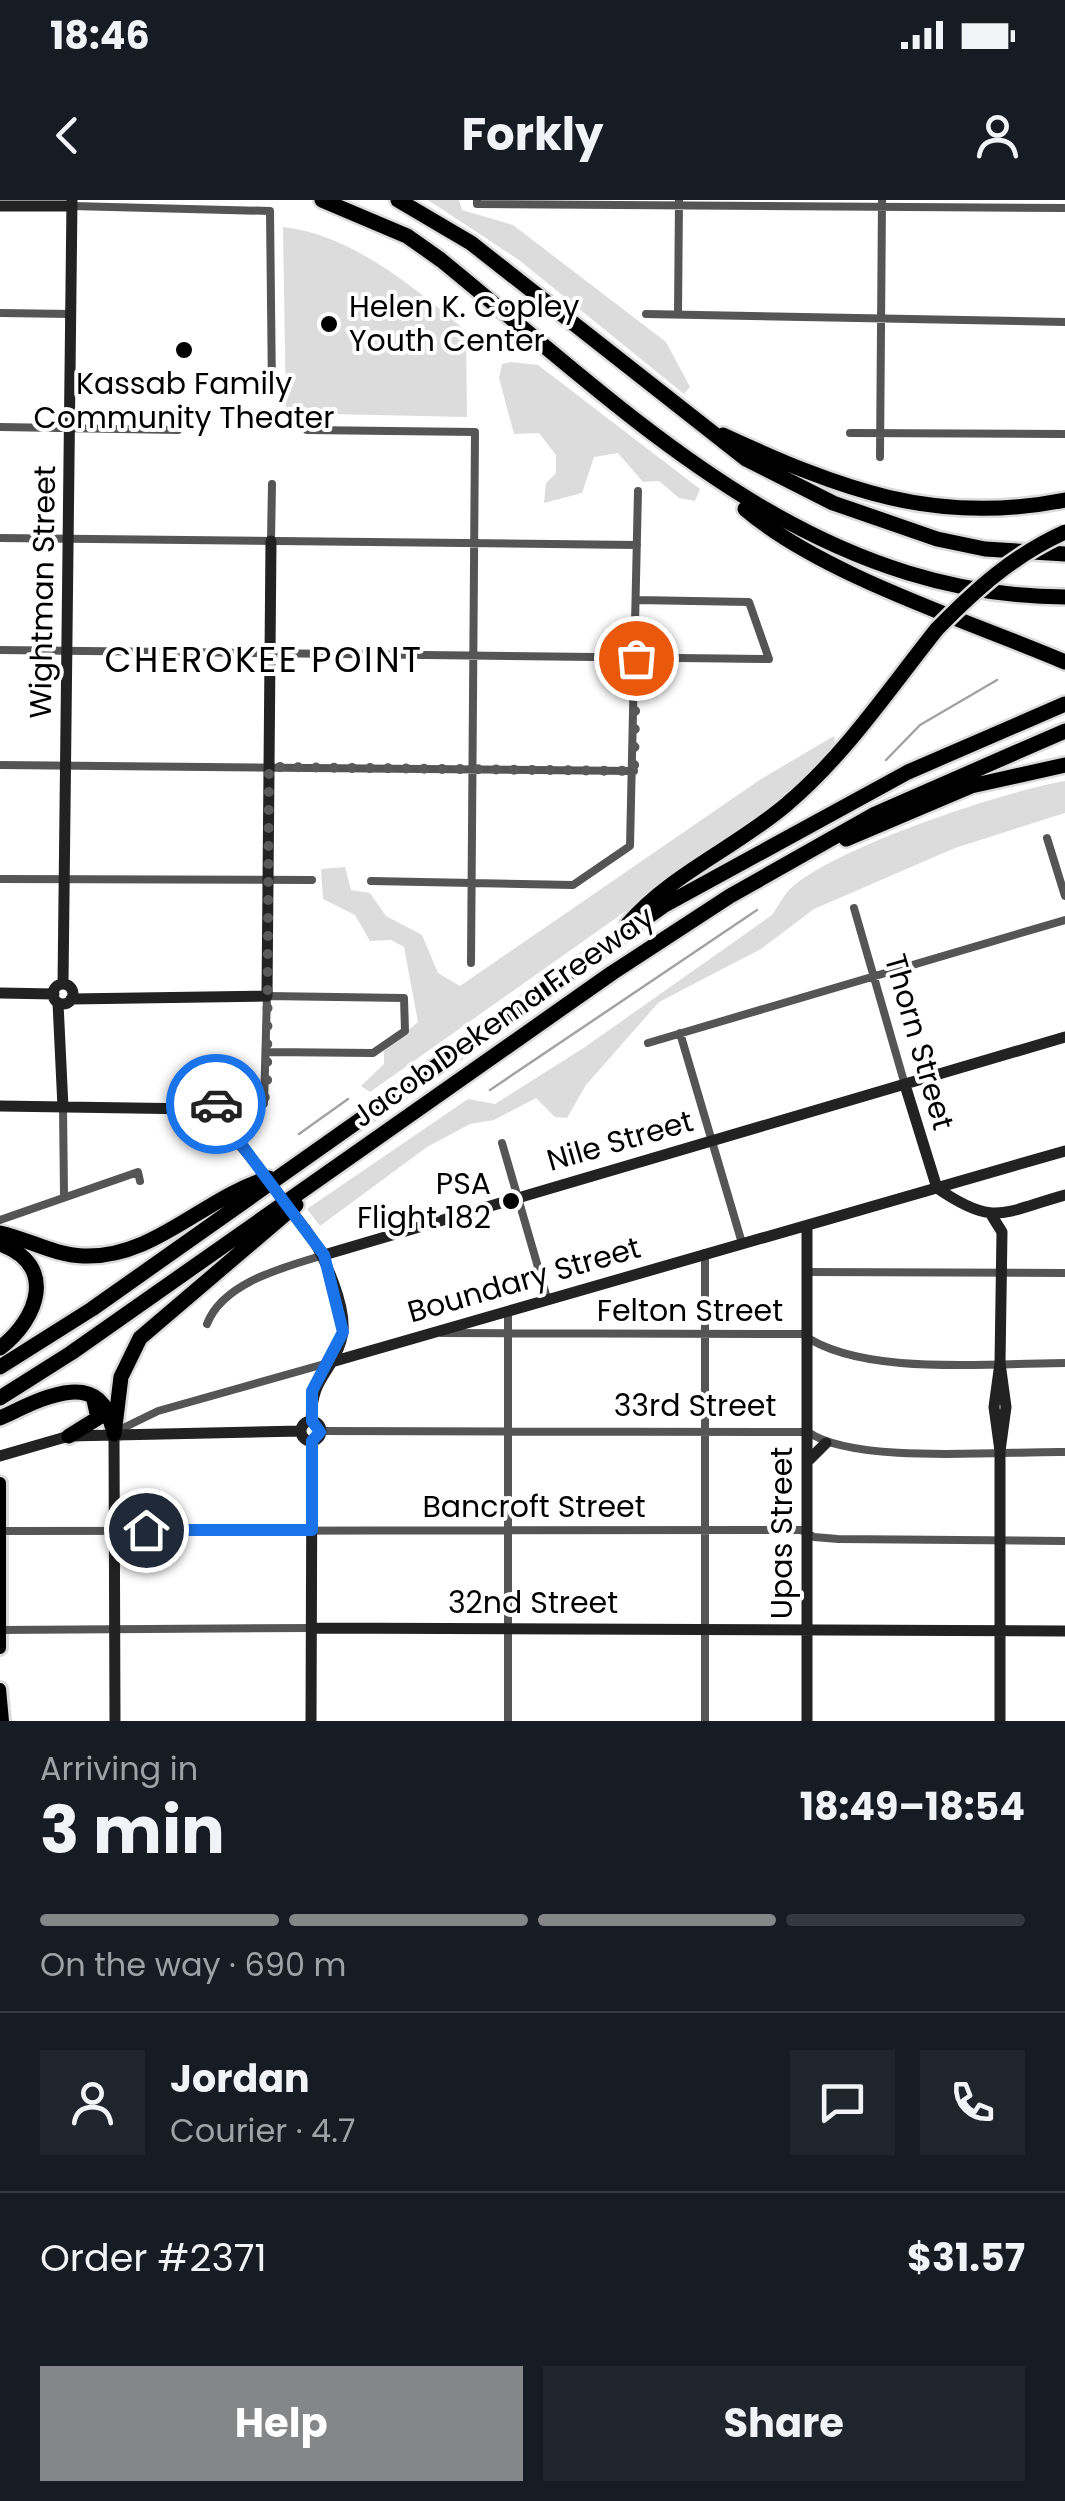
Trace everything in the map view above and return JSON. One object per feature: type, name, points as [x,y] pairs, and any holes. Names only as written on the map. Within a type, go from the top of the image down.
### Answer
[{"type":"highway","points":[[322,200],[406,236],[441,260],[768,529],[831,564],[1065,662]]},
{"type":"highway","points":[[398,200],[471,242],[746,460],[834,504],[888,524],[985,549],[1065,554]]},
{"type":"highway","points":[[695,422],[816,478],[926,507],[982,512],[1065,500]]},
{"type":"highway","points":[[696,467],[779,521],[873,561],[1000,592],[1065,597]]},
{"type":"highway","points":[[614,941],[646,903],[758,827],[815,780],[936,629],[979,586],[1030,550],[1065,532]]},
{"type":"highway","name":"Jacob Dekema Freeway","points":[[0,1367],[92,1309],[680,896],[908,772],[1065,704]]},
{"type":"highway","name":"Jacob Dekema Freeway","points":[[0,1398],[71,1354],[388,1130],[730,896],[875,814],[1065,730]]},
{"type":"highway","points":[[730,896],[830,846],[971,786],[1065,765]]},
{"type":"highway","points":[[114,1434],[125,1365],[152,1324],[388,1130]]},
{"type":"highway","points":[[0,1233],[67,1254],[112,1254],[143,1244],[248,1184],[282,1174]]},
{"type":"highway","points":[[0,1244],[24,1259],[36,1288],[29,1322],[0,1348]]},
{"type":"highway","points":[[0,1418],[54,1392],[74,1390],[104,1406],[114,1434]]},
{"type":"highway","points":[[69,1436],[98,1418],[92,1397]]},
{"type":"main road","points":[[0,1483],[0,1648]]},
{"type":"main road","points":[[0,1689],[2,1721]]},
{"type":"street","points":[[477,202],[1065,208]]},
{"type":"street","points":[[0,206],[72,203],[270,211],[272,392]]},
{"type":"street","name":"Wightman Street","points":[[64,1194],[62,1018],[72,203]]},
{"type":"street","points":[[678,314],[679,203]]},
{"type":"street","points":[[880,457],[882,204]]},
{"type":"street","points":[[0,313],[71,314]]},
{"type":"street","points":[[646,314],[1065,322]]},
{"type":"street","points":[[0,427],[178,430]]},
{"type":"street","points":[[307,430],[475,432],[471,963]]},
{"type":"street","points":[[850,433],[1065,434]]},
{"type":"street","points":[[0,1106],[198,1109],[236,1104],[252,1108],[264,1104],[272,484]]},
{"type":"street","points":[[372,881],[572,884],[630,846],[634,828],[638,490]]},
{"type":"street","points":[[0,538],[637,545]]},
{"type":"street","points":[[0,650],[769,659],[750,602],[636,600]]},
{"type":"street","points":[[0,765],[634,771]]},
{"type":"street","points":[[1047,838],[1065,896]]},
{"type":"street","points":[[0,879],[312,880]]},
{"type":"street","name":"Thorn Street","points":[[854,908],[937,1188]]},
{"type":"street","points":[[648,1043],[1065,920]]},
{"type":"street","points":[[0,993],[404,998],[404,1031],[373,1053],[267,1052]]},
{"type":"street","points":[[680,1034],[742,1243]]},
{"type":"street","name":"Nile Street","points":[[207,1324],[220,1305],[267,1272],[1065,1038]]},
{"type":"street","points":[[198,1109],[219,1118],[324,1255],[343,1325],[342,1340],[312,1391],[312,1721]]},
{"type":"street","points":[[502,1143],[547,1298]]},
{"type":"street","name":"Boundary Street","points":[[0,1456],[69,1436],[114,1434],[124,1424],[158,1411],[1065,1151]]},
{"type":"street","points":[[0,1220],[55,1204],[64,1194],[138,1172],[140,1182]]},
{"type":"street","points":[[937,1188],[972,1210],[992,1216],[1065,1196]]},
{"type":"street","points":[[992,1216],[1002,1232],[1000,1362],[1006,1378],[1006,1420],[1000,1451],[1000,1721]]},
{"type":"street","name":"Upas Street","points":[[807,1226],[807,1721]]},
{"type":"street","points":[[705,1721],[706,1253]]},
{"type":"street","points":[[807,1272],[1065,1273]]},
{"type":"street","points":[[508,1309],[508,1721]]},
{"type":"street","name":"Felton Street","points":[[428,1334],[705,1333],[808,1337],[829,1352],[859,1360],[1065,1363]]},
{"type":"street","points":[[115,1721],[114,1434],[314,1431]]},
{"type":"street","name":"33rd Street","points":[[314,1431],[808,1432],[826,1444],[860,1451],[1065,1452]]},
{"type":"street","points":[[808,1463],[826,1444]]},
{"type":"street","name":"Bancroft Street","points":[[0,1530],[801,1530],[838,1539],[1065,1541]]},
{"type":"street","name":"32nd Street","points":[[0,1630],[1065,1631]]},
{"type":"shaded area","points":[[428,200],[459,200],[462,210],[513,225],[666,342],[690,387],[684,394],[519,260]]},
{"type":"shaded area","points":[[283,227],[333,240],[357,252],[404,281],[466,331],[467,417],[286,413]]},
{"type":"shaded area","points":[[502,364],[538,365],[700,489],[695,501],[679,498],[659,481],[643,482],[618,453],[594,457],[582,493],[544,503],[546,483],[556,473],[556,455],[539,433],[514,434],[499,378]]},
{"type":"shaded area","points":[[834,736],[836,746],[780,802],[370,1092],[361,1086],[384,1064],[384,1051],[418,1022],[404,947],[391,940],[370,941],[355,915],[323,899],[321,869],[345,867],[351,890],[370,893],[386,916],[422,935],[438,973],[460,986],[761,779]]},
{"type":"shaded area","points":[[1065,781],[1065,813],[955,848],[814,909],[761,949],[659,1002],[586,1085],[567,1118],[555,1117],[536,1098],[494,1120],[470,1124],[427,1147],[320,1226],[307,1209],[468,1099],[495,1104],[585,1047],[772,915],[790,889],[812,873],[921,823],[1002,796]]},
{"type":"waterway","points":[[886,760],[920,725],[997,680]]},
{"type":"waterway","points":[[490,1090],[757,910]]},
{"type":"waterway","points":[[299,1134],[348,1099]]},
{"type":"way so far","points":[[216,1104],[258,1107],[264,1104],[267,1094],[269,767],[634,771],[636,658]]},
{"type":"place","name":"Helen K. Copley Youth Center","points":[[329,324]]},
{"type":"place","name":"Kassab Family Community Theater","points":[[184,350]]},
{"type":"place","name":"PSA Flight 182","points":[[511,1201]]},
{"type":"district","name":"CHEROKEE POINT","points":[[264,660]]},
{"type":"route","points":[[146,1530],[312,1530],[312,1441],[320,1432],[312,1421],[312,1391],[339,1347],[343,1325],[318,1245],[229,1128],[219,1118],[198,1109],[216,1104]]}]
